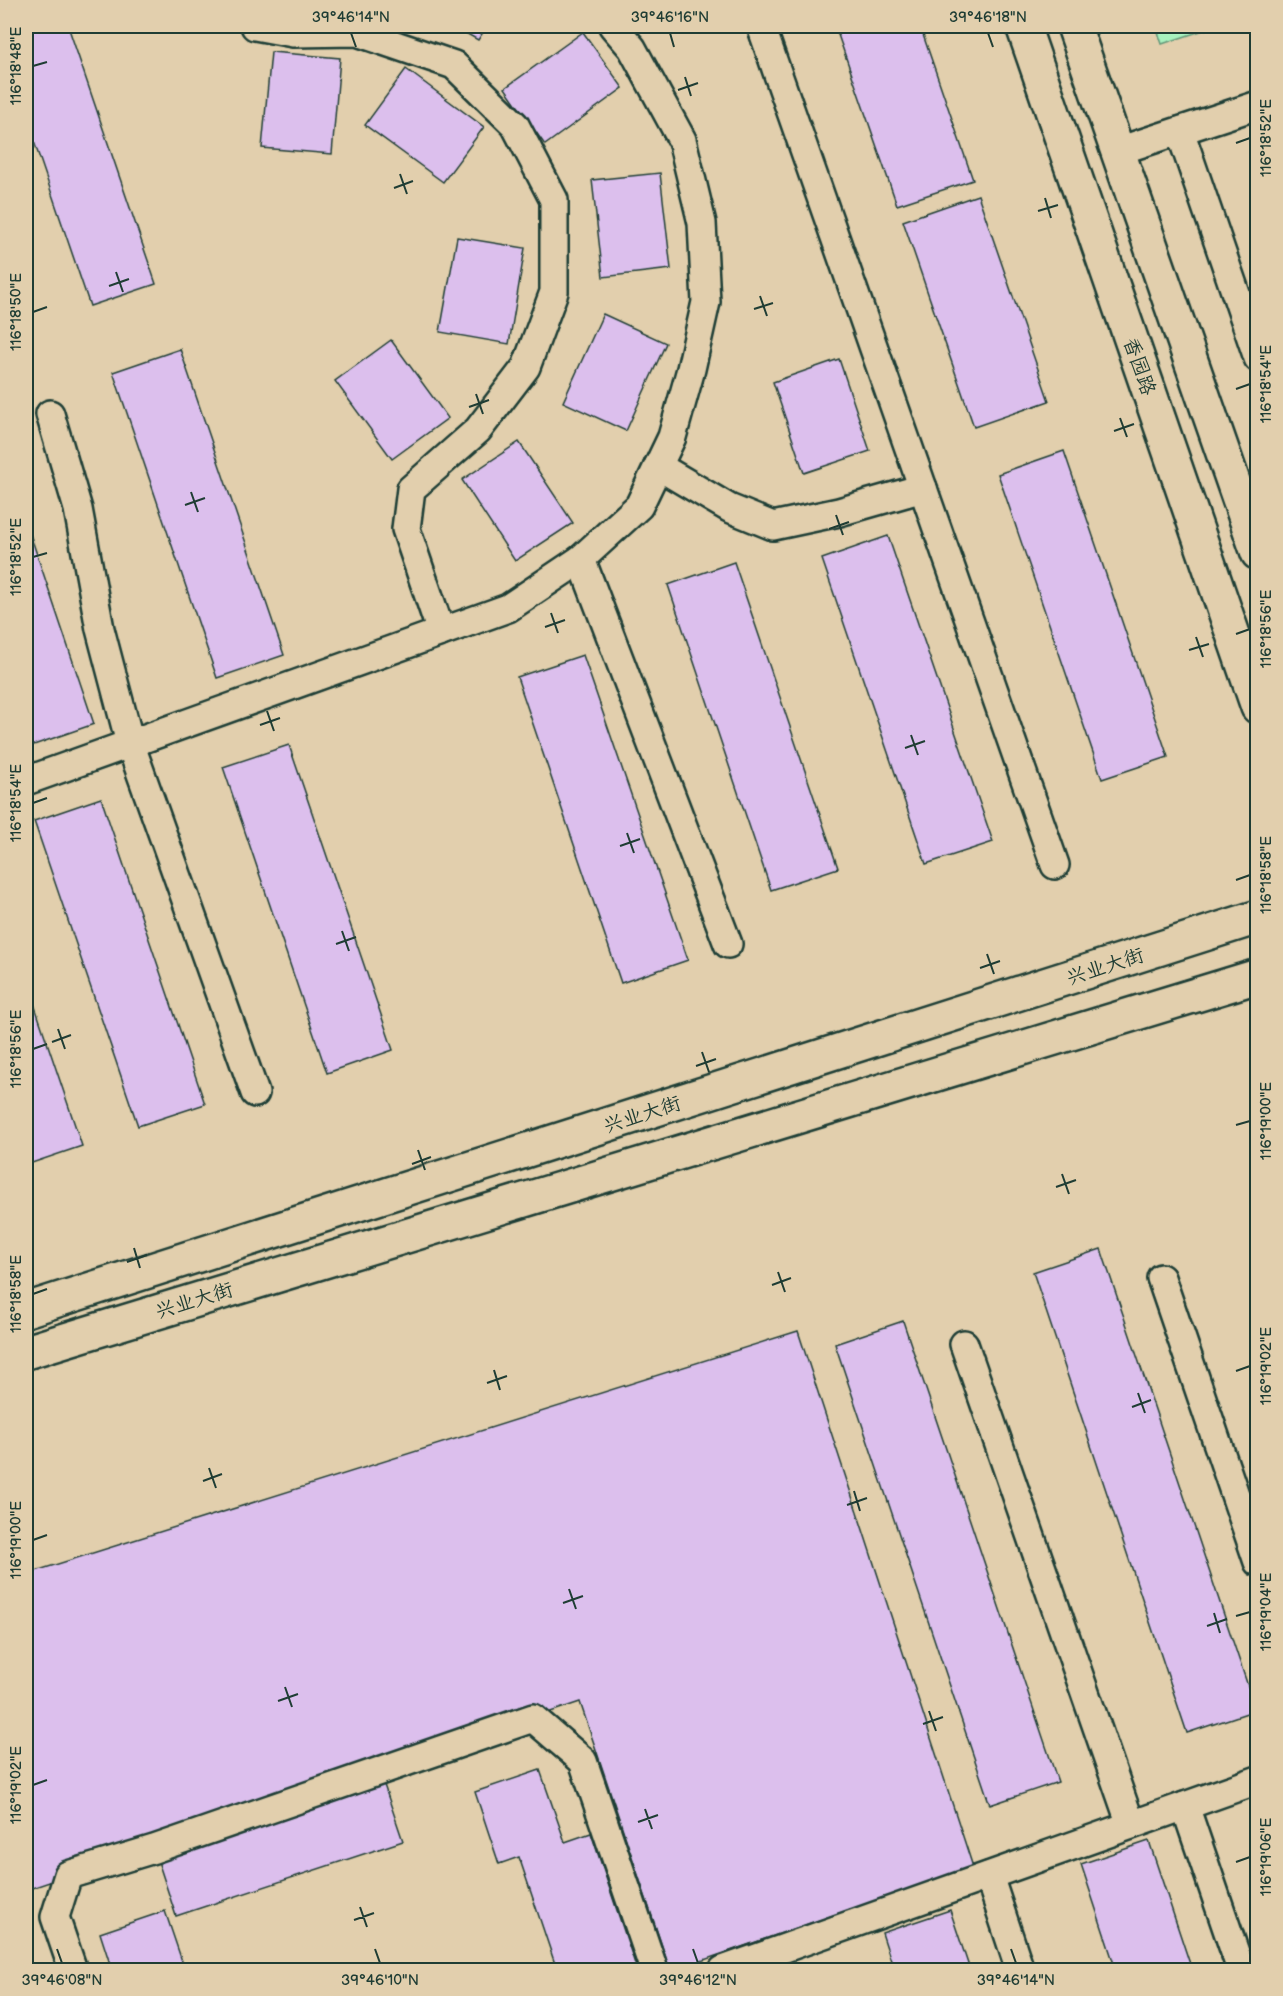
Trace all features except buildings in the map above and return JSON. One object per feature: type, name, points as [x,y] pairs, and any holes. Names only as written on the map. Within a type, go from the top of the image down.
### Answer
[{"type":"main road","name":"香园路","points":[[1023,26],[1257,707]]},
{"type":"main road","points":[[1074,26],[1257,553]]},
{"type":"main road","name":"兴业大街","points":[[26,1310],[1257,917]]},
{"type":"main road","name":"兴业大街","points":[[26,1352],[1257,976]]},
{"type":"street","points":[[255,26],[293,33],[357,32],[454,65],[515,125],[554,200],[554,292],[526,367],[478,430],[411,489],[406,529],[441,632]]},
{"type":"street","points":[[26,781],[508,608],[581,558],[639,506],[672,437],[691,369],[706,302],[702,223],[682,140],[632,48],[613,26]]},
{"type":"street","points":[[761,26],[1055,865]]},
{"type":"street","points":[[1118,151],[1257,105]]},
{"type":"street","points":[[1180,131],[1257,358]]},
{"type":"street","points":[[50,414],[78,509],[100,629],[130,743],[255,1093]]},
{"type":"street","points":[[658,466],[729,508],[773,526],[839,512],[923,488]]},
{"type":"street","points":[[581,558],[728,944]]},
{"type":"street","points":[[1161,1278],[1257,1562]]},
{"type":"street","points":[[964,1344],[1131,1825]]},
{"type":"street","points":[[73,1971],[55,1917],[68,1875],[165,1845],[533,1718],[583,1761],[654,1971]]},
{"type":"street","points":[[723,1971],[1257,1780]]},
{"type":"street","points":[[1185,1806],[1241,1971]]},
{"type":"street","points":[[989,1876],[1020,1971]]},
{"type":"green space","points":[[1156,26],[1216,26],[1162,44]]}]
